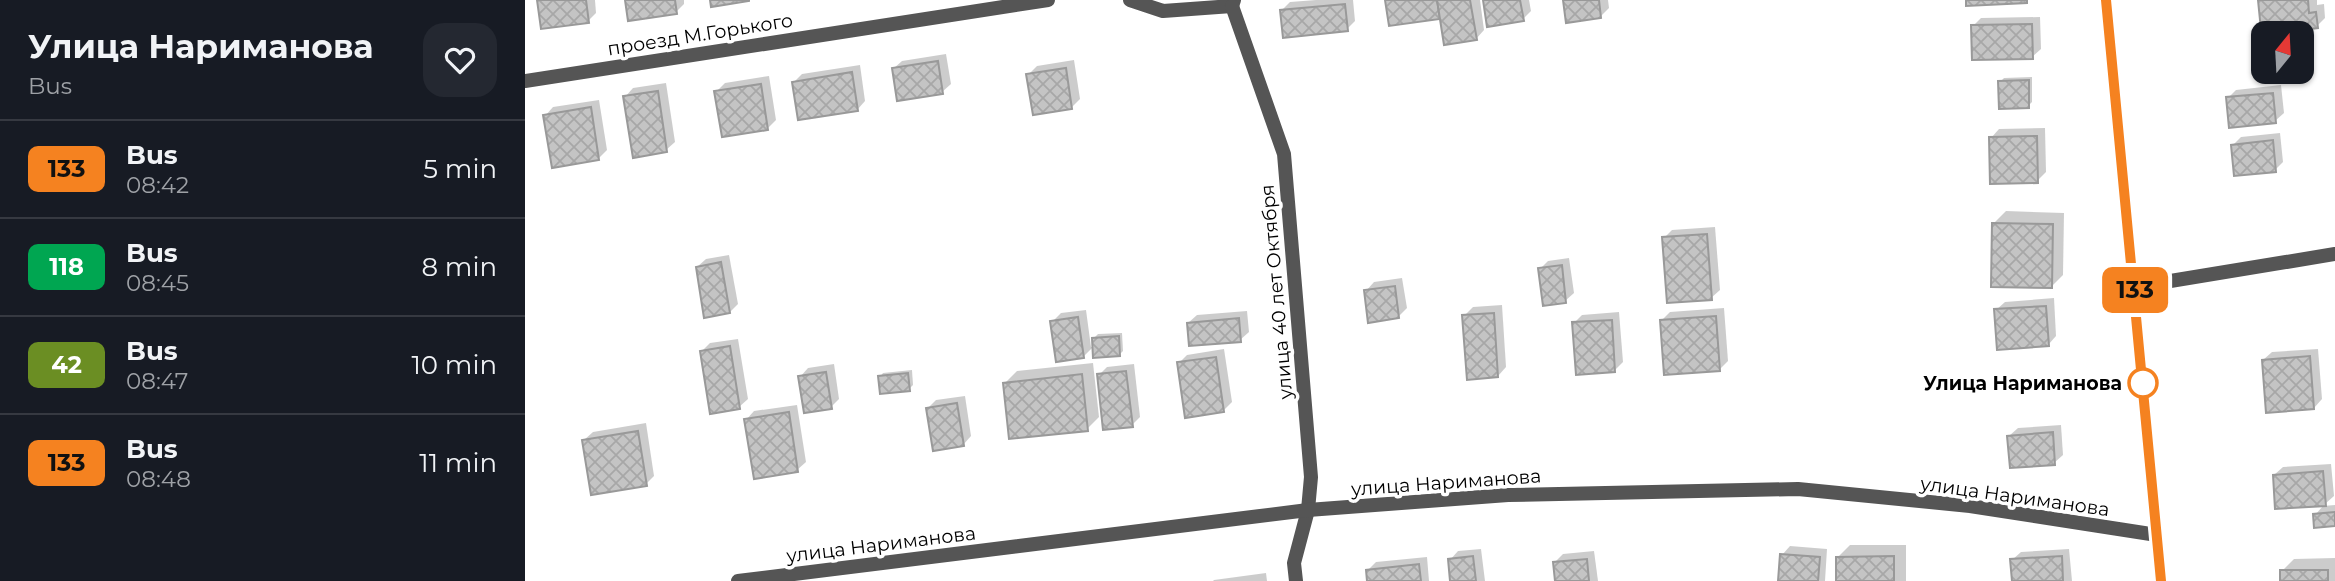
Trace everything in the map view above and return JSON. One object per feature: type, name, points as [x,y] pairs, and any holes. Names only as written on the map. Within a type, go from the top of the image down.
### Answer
[{"type":"street","name":"проезд М.Горького","points":[[525,81],[1048,0]]},
{"type":"street","points":[[1130,0],[1163,11],[1233,3]]},
{"type":"street","points":[[2106,0],[2161,581]]},
{"type":"street","name":"улица 40 лет Октября","points":[[1233,3],[1284,154],[1311,477],[1308,510],[1294,563],[1296,581]]},
{"type":"street","points":[[2134,287],[2335,254]]},
{"type":"street","name":"улица Нариманова","points":[[738,581],[1308,510],[1508,495],[1798,489],[1970,506],[2157,536]]},
{"type":"building","points":[[537,0],[586,0],[589,23],[541,29]]},
{"type":"building","points":[[625,0],[675,0],[677,14],[628,21]]},
{"type":"building","points":[[710,0],[749,0],[749,1],[711,7]]},
{"type":"building","points":[[1385,0],[1437,0],[1440,19],[1389,26]]},
{"type":"building","points":[[1437,0],[1470,0],[1477,40],[1444,45]]},
{"type":"building","points":[[1483,0],[1520,0],[1524,21],[1487,27]]},
{"type":"building","points":[[1563,0],[1599,0],[1601,18],[1566,23]]},
{"type":"building","points":[[1966,0],[2027,0],[2027,3],[1966,6]]},
{"type":"building","points":[[2258,0],[2308,0],[2309,13],[2316,12],[2318,28],[2314,28],[2314,21],[2260,21]]},
{"type":"building","points":[[1345,4],[1348,31],[1283,38],[1280,10]]},
{"type":"building","points":[[2032,24],[2033,59],[1972,60],[1971,25]]},
{"type":"building","points":[[938,61],[943,94],[897,101],[892,68]]},
{"type":"building","points":[[1066,68],[1072,109],[1033,115],[1026,74]]},
{"type":"building","points":[[852,72],[858,111],[798,120],[792,82]]},
{"type":"building","points":[[2029,80],[2029,108],[1999,109],[1998,81]]},
{"type":"building","points":[[761,84],[768,130],[722,137],[714,91]]},
{"type":"building","points":[[658,91],[667,152],[633,158],[623,96]]},
{"type":"building","points":[[2273,93],[2276,123],[2229,128],[2226,97]]},
{"type":"building","points":[[591,107],[599,160],[552,168],[543,115]]},
{"type":"building","points":[[2037,136],[2038,183],[1990,184],[1989,137]]},
{"type":"building","points":[[2273,140],[2276,172],[2234,176],[2231,145]]},
{"type":"building","points":[[1992,223],[2053,224],[2052,288],[1991,287]]},
{"type":"building","points":[[1707,234],[1712,300],[1667,303],[1662,237]]},
{"type":"building","points":[[721,262],[730,313],[704,318],[696,267]]},
{"type":"building","points":[[1562,265],[1566,303],[1543,306],[1538,268]]},
{"type":"building","points":[[1395,286],[1399,318],[1368,323],[1364,290]]},
{"type":"building","points":[[2046,306],[2049,346],[1997,350],[1994,309]]},
{"type":"building","points":[[1494,313],[1498,377],[1467,380],[1462,315]]},
{"type":"building","points":[[1716,316],[1720,371],[1664,375],[1660,320]]},
{"type":"building","points":[[1078,317],[1084,358],[1056,362],[1050,321]]},
{"type":"building","points":[[1239,318],[1241,342],[1189,346],[1187,323]]},
{"type":"building","points":[[1612,320],[1615,372],[1576,375],[1572,322]]},
{"type":"building","points":[[1119,336],[1120,356],[1093,358],[1092,338]]},
{"type":"building","points":[[730,346],[740,409],[710,414],[700,351]]},
{"type":"building","points":[[2310,356],[2314,409],[2266,413],[2262,360]]},
{"type":"building","points":[[1216,357],[1224,412],[1185,418],[1177,362]]},
{"type":"building","points":[[1126,371],[1133,427],[1103,430],[1097,374]]},
{"type":"building","points":[[826,372],[832,409],[804,413],[798,376]]},
{"type":"building","points":[[908,373],[910,391],[880,394],[878,376]]},
{"type":"building","points":[[1082,374],[1088,431],[1009,439],[1003,383]]},
{"type":"building","points":[[957,403],[964,446],[933,451],[926,408]]},
{"type":"building","points":[[789,412],[798,472],[754,479],[744,419]]},
{"type":"building","points":[[638,431],[647,486],[591,495],[582,440]]},
{"type":"building","points":[[2053,432],[2055,465],[2010,468],[2007,436]]},
{"type":"building","points":[[2323,471],[2326,506],[2275,509],[2273,475]]},
{"type":"building","points":[[2335,512],[2335,526],[2314,528],[2313,514]]},
{"type":"building","points":[[1780,554],[1820,557],[1818,581],[1778,581]]},
{"type":"building","points":[[1473,556],[1476,581],[1450,581],[1448,559]]},
{"type":"building","points":[[1894,556],[1894,581],[1836,581],[1836,557]]},
{"type":"building","points":[[2062,556],[2063,581],[2012,581],[2010,559]]},
{"type":"building","points":[[1587,559],[1589,581],[1555,581],[1553,562]]},
{"type":"building","points":[[1419,564],[1421,581],[1367,581],[1366,570]]},
{"type":"building","points":[[2280,570],[2328,570],[2328,581],[2280,581]]},
{"type":"bus line","name":"133","points":[[2106,0],[2161,581]]},
{"type":"place","name":"Улица Нариманова","points":[[2143,383]]}]
